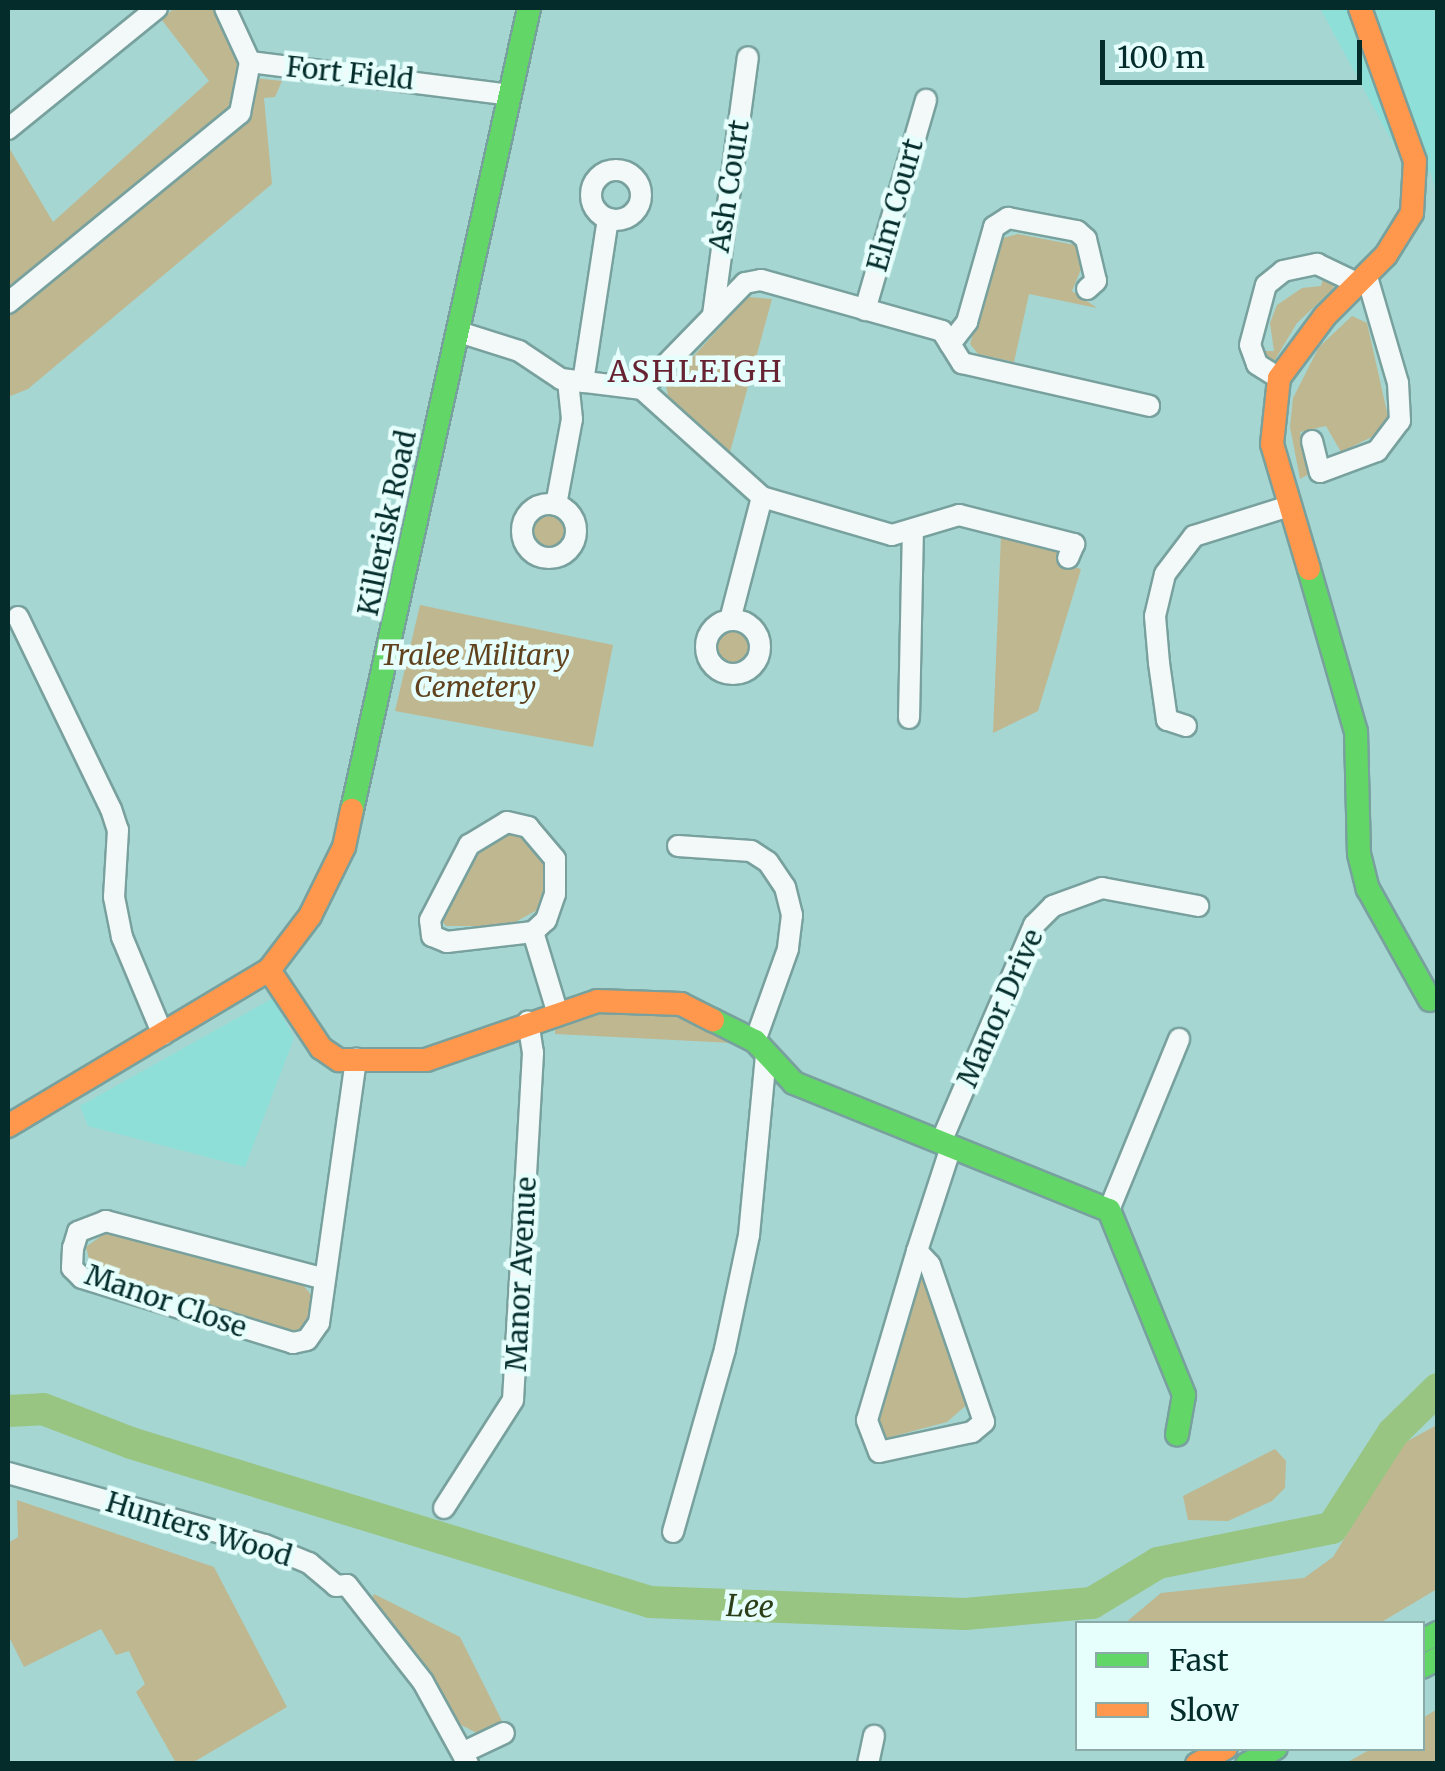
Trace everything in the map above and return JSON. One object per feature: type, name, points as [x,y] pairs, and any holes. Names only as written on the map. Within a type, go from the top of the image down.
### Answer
[{"type":"street","points":[[8,129],[157,8]]},
{"type":"street","name":"Fort Field","points":[[226,8],[250,62],[510,95]]},
{"type":"street","name":"Killerisk Road","points":[[8,1124],[269,970],[310,916],[344,847],[529,8]]},
{"type":"street","points":[[1360,8],[1414,161],[1412,213],[1363,281],[1326,316],[1278,378],[1272,444],[1356,732],[1359,854],[1368,889],[1430,1000]]},
{"type":"street","name":"Ash Court","points":[[713,314],[748,57]]},
{"type":"street","points":[[8,302],[240,113],[250,62]]},
{"type":"street","name":"Elm Court","points":[[864,310],[926,100]]},
{"type":"street","points":[[556,505],[608,218]]},
{"type":"street","points":[[950,344],[967,322],[994,227],[1008,218],[1077,232],[1086,239],[1096,281],[1087,289]]},
{"type":"street","points":[[1278,378],[1257,364],[1250,345],[1250,323],[1266,285],[1283,271],[1318,264],[1363,281]]},
{"type":"street","points":[[642,389],[745,283],[761,280],[942,330],[962,363],[1149,406]]},
{"type":"street","points":[[1312,440],[1320,472],[1378,450],[1400,421],[1398,383],[1363,281]]},
{"type":"street","points":[[459,332],[519,351],[576,381],[642,389],[762,497],[892,536],[913,531],[936,516],[958,514],[1074,544],[1068,558]]},
{"type":"street","points":[[730,620],[762,497]]},
{"type":"street","points":[[1186,726],[1167,720],[1159,663],[1155,616],[1165,574],[1194,536],[1289,506]]},
{"type":"street","points":[[909,718],[913,531]]},
{"type":"street","points":[[18,616],[111,808],[118,830],[114,897],[122,936],[163,1035]]},
{"type":"street","points":[[507,822],[528,827],[555,860],[555,894],[546,920],[533,932],[447,942],[432,936],[430,920],[468,846],[507,822]]},
{"type":"street","points":[[672,1532],[725,1349],[748,1235],[760,1047],[788,950],[792,915],[785,887],[768,862],[751,852],[678,846]]},
{"type":"street","name":"Manor Drive","points":[[917,1251],[930,1264],[984,1422],[972,1432],[878,1452],[866,1420],[946,1144],[1034,925],[1053,906],[1102,888],[1198,906]]},
{"type":"street","points":[[533,932],[557,1011]]},
{"type":"street","points":[[269,970],[322,1048],[338,1060],[389,1065],[426,1060],[557,1011],[633,999],[681,1004],[760,1047],[794,1083],[1109,1210]]},
{"type":"street","name":"Manor Avenue","points":[[444,1508],[513,1400],[533,1053],[528,1021]]},
{"type":"street","points":[[1178,1434],[1184,1395],[1109,1210],[1179,1039]]},
{"type":"street","name":"Manor Close","points":[[325,1279],[106,1221],[78,1232],[73,1248],[72,1268],[82,1278],[293,1344],[307,1340],[319,1322],[356,1059]]},
{"type":"street","name":"Hunters Wood","points":[[8,1473],[265,1544],[309,1563],[336,1586],[347,1584],[424,1682],[466,1758]]},
{"type":"street","points":[[466,1758],[504,1733]]},
{"type":"street","points":[[868,1764],[874,1736]]},
{"type":"street","points":[[1196,1764],[1220,1751]]},
{"type":"street","points":[[1247,1764],[1271,1751]]},
{"type":"shaded area","points":[[1320,8],[1437,8],[1437,196],[1431,173],[1401,158]]},
{"type":"shaded area","points":[[273,998],[294,1038],[245,1167],[88,1126],[80,1106]]},
{"type":"green space","points":[[175,8],[215,8],[245,77],[282,81],[275,97],[264,98],[272,184],[28,389],[8,397],[8,146],[53,222],[209,81],[161,19]]},
{"type":"green space","points":[[1018,234],[1075,245],[1082,267],[1072,291],[1097,308],[1029,294],[1014,362],[978,354],[970,344],[1003,238]]},
{"type":"green space","points":[[1324,275],[1338,279],[1332,290],[1297,323],[1273,363],[1264,362],[1263,351],[1274,351],[1270,323],[1277,305],[1302,288],[1321,286]]},
{"type":"green space","points":[[748,297],[772,299],[730,452],[668,396],[666,386]]},
{"type":"green space","points":[[1352,316],[1367,323],[1389,421],[1382,432],[1341,452],[1326,426],[1300,432],[1309,474],[1300,479],[1290,427],[1293,398],[1319,347]]},
{"type":"green space","points":[[549,514],[562,519],[567,532],[562,545],[549,550],[536,545],[531,532],[536,519]]},
{"type":"green space","points":[[1001,535],[1061,551],[1060,563],[1081,569],[1038,711],[993,733]]},
{"type":"green space","name":"Tralee Military Cemetery","points":[[420,605],[613,645],[593,747],[395,711]]},
{"type":"green space","points":[[732,629],[744,635],[750,647],[744,659],[732,665],[720,659],[714,647],[720,635]]},
{"type":"green space","points":[[501,832],[521,833],[549,864],[539,909],[508,926],[446,926],[441,920],[479,843]]},
{"type":"green space","points":[[663,1012],[718,1030],[733,1043],[555,1034],[556,1020],[568,1015]]},
{"type":"green space","points":[[108,1231],[297,1278],[313,1297],[308,1327],[296,1335],[93,1274],[86,1247]]},
{"type":"green space","points":[[921,1274],[970,1402],[947,1422],[887,1438],[877,1427]]},
{"type":"green space","points":[[1437,1425],[1437,1589],[1383,1621],[1127,1621],[1161,1593],[1304,1578],[1333,1557],[1402,1444]]},
{"type":"green space","points":[[1275,1449],[1286,1461],[1285,1488],[1272,1501],[1228,1521],[1188,1520],[1183,1496]]},
{"type":"green space","points":[[17,1500],[214,1567],[287,1707],[192,1763],[176,1763],[136,1692],[145,1684],[129,1651],[116,1655],[101,1629],[24,1667],[8,1635],[8,1543],[18,1537]]},
{"type":"green space","points":[[374,1594],[460,1637],[503,1723],[477,1733],[457,1723],[422,1665],[370,1603]]},
{"type":"green space","points":[[1437,1709],[1437,1763],[1346,1763],[1367,1751],[1425,1751],[1425,1717]]},
{"type":"waterway","name":"Lee","points":[[8,1411],[43,1409],[131,1443],[650,1602],[965,1614],[1092,1603],[1158,1563],[1332,1528],[1393,1433],[1438,1389]]},
{"type":"traffic: fast","points":[[352,810],[529,8]]},
{"type":"traffic: fast","points":[[1309,569],[1356,732],[1359,854],[1368,889],[1430,1000]]},
{"type":"traffic: fast","points":[[713,1020],[755,1041],[794,1083],[1109,1210],[1184,1395],[1177,1434]]},
{"type":"traffic: fast","points":[[1425,1640],[1438,1633]]},
{"type":"traffic: fast","points":[[1425,1665],[1438,1658]]},
{"type":"traffic: fast","points":[[1247,1764],[1271,1751]]},
{"type":"traffic: slow","points":[[1309,569],[1272,444],[1279,378],[1325,316],[1386,255],[1412,213],[1415,161],[1360,8]]},
{"type":"traffic: slow","points":[[8,1126],[269,970],[310,916],[344,847],[352,810]]},
{"type":"traffic: slow","points":[[269,970],[321,1048],[339,1060],[426,1060],[597,1001],[681,1004],[713,1020]]},
{"type":"traffic: slow","points":[[1197,1764],[1221,1751]]},
{"type":"district","name":"ASHLEIGH","points":[[696,371]]}]
